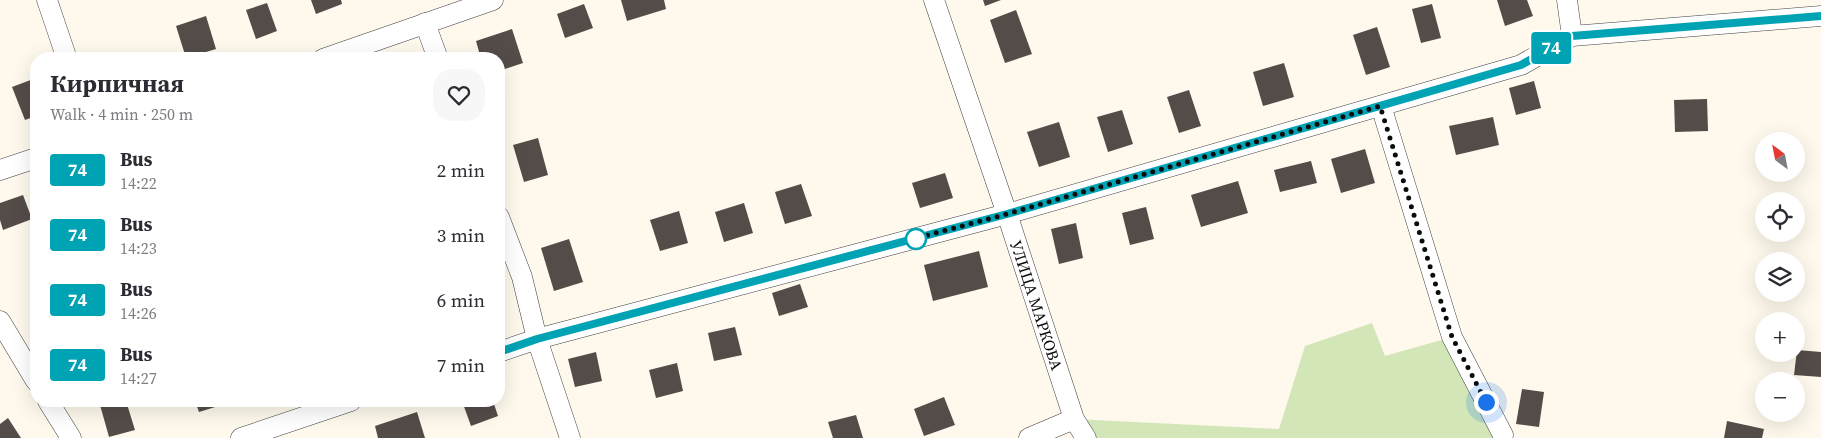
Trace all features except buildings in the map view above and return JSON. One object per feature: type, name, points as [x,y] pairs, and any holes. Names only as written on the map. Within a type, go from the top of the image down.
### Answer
[{"type":"street","points":[[47,0],[65,52]]},
{"type":"street","points":[[343,52],[493,0]]},
{"type":"street","name":"УЛИЦА МАРКОВА","points":[[934,0],[1074,419],[1086,438]]},
{"type":"street","points":[[1567,0],[1572,36]]},
{"type":"street","points":[[505,350],[537,339],[1007,214],[1521,65],[1572,36],[1821,16]]},
{"type":"street","points":[[425,23],[435,52]]},
{"type":"street","points":[[1380,106],[1452,337],[1505,437]]},
{"type":"street","points":[[0,170],[30,160]]},
{"type":"street","points":[[505,233],[522,277],[537,339],[570,438]]},
{"type":"street","points":[[0,321],[30,371]]},
{"type":"street","points":[[52,407],[71,438]]},
{"type":"street","points":[[241,438],[333,407]]},
{"type":"street","points":[[1029,438],[1074,419]]},
{"type":"green space","points":[[1372,323],[1385,356],[1452,337],[1497,438],[1086,438],[1074,419],[1279,429],[1305,346]]},
{"type":"bus line","name":"74","points":[[505,350],[537,339],[1007,214],[1521,65],[1572,36],[1821,16]]},
{"type":"route","points":[[916,239],[913,239],[1007,214],[1380,106],[1452,337],[1486,402]]}]
